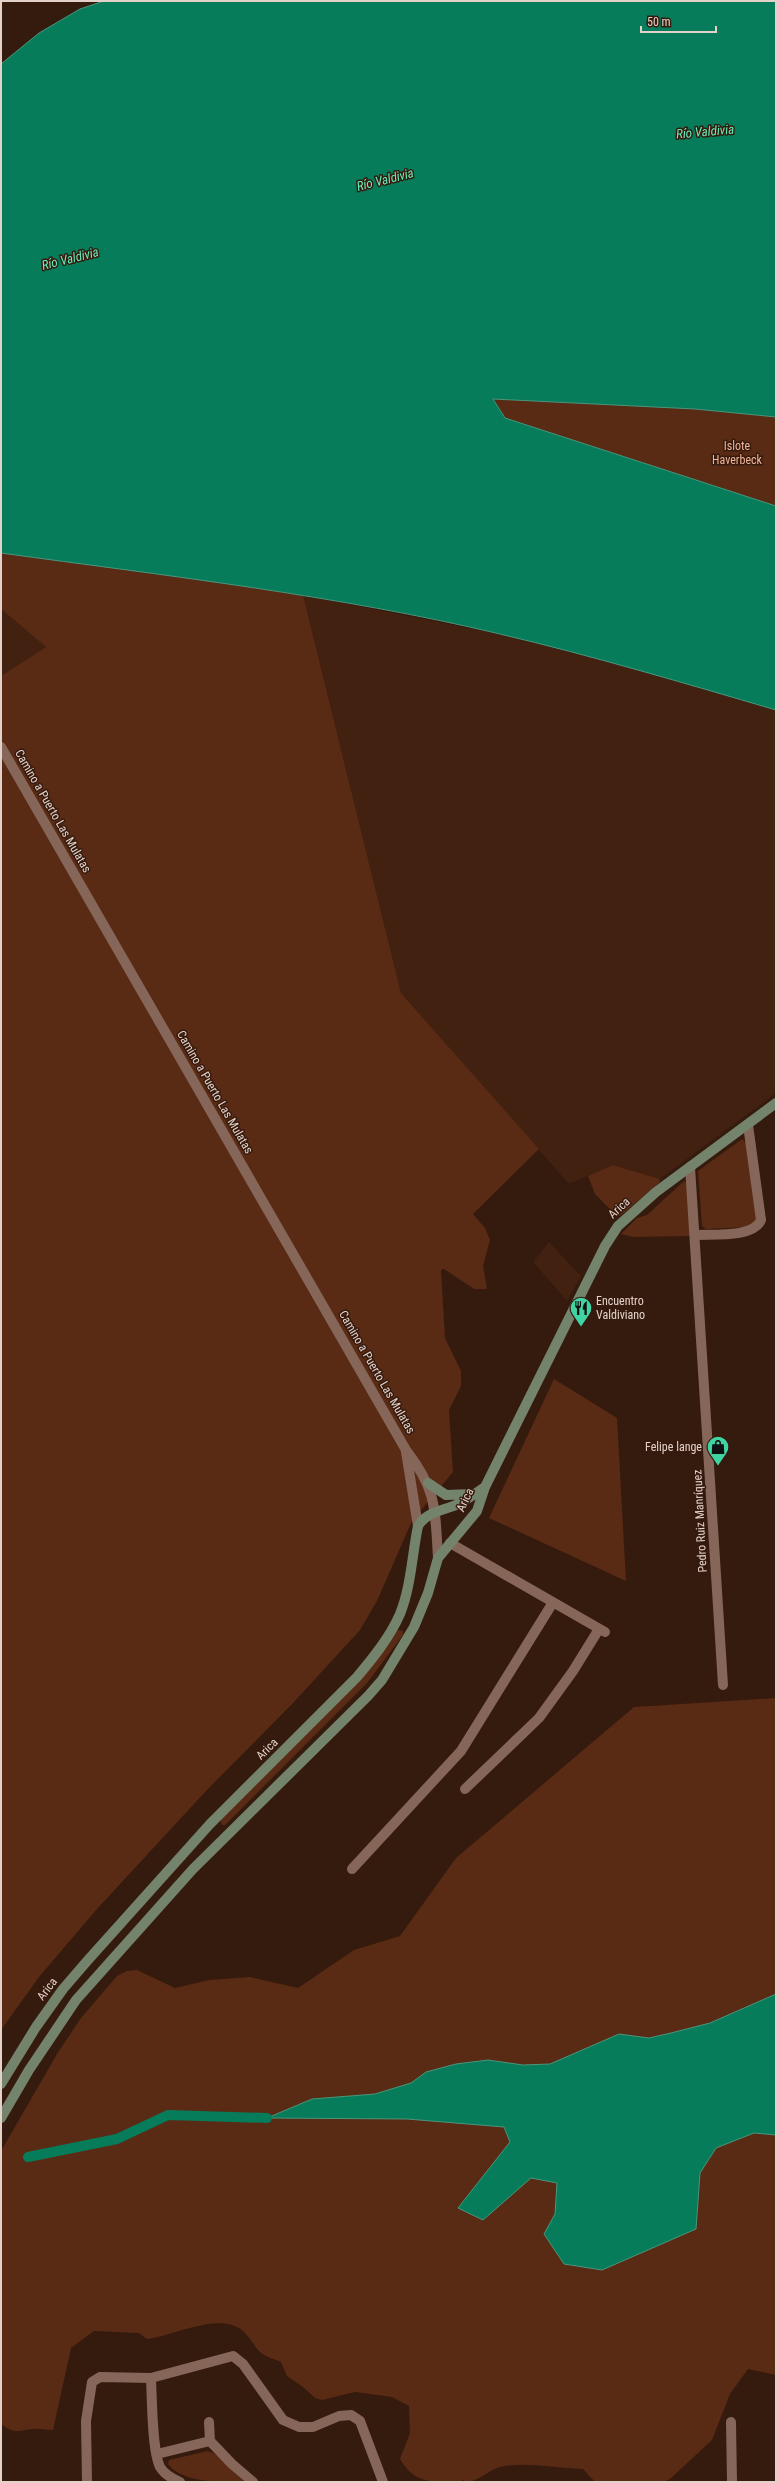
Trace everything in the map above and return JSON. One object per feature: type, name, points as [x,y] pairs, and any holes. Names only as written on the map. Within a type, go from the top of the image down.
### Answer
[{"type":"main road","name":"Arica","points":[[1,2118],[49,2039],[76,2000],[193,1869],[368,1696],[382,1680],[414,1627],[428,1593],[438,1558],[477,1510],[480,1490],[605,1246],[618,1226],[690,1167],[776,1103]]},
{"type":"main road","points":[[428,1483],[446,1494],[480,1490]]},
{"type":"main road","name":"Arica","points":[[1,2084],[36,2026],[63,1989],[210,1824],[357,1677],[374,1657],[400,1614],[406,1596],[418,1526],[427,1515],[458,1504],[480,1490]]},
{"type":"street","name":"Camino a Puerto Las Mulatas","points":[[1,747],[406,1450],[428,1483],[435,1512],[438,1558]]},
{"type":"street","points":[[696,1235],[749,1232],[759,1225],[761,1220],[748,1125]]},
{"type":"street","name":"Pedro Ruiz Manríquez","points":[[690,1167],[696,1235],[723,1685]]},
{"type":"street","name":"Camino a Puerto Las Mulatas","points":[[406,1450],[418,1526]]},
{"type":"street","points":[[450,1543],[552,1604],[602,1630],[539,1718],[465,1789]]},
{"type":"street","points":[[352,1869],[461,1751],[552,1604]]},
{"type":"street","points":[[86,2482],[86,2421],[89,2389],[92,2382],[100,2377],[151,2378],[234,2356],[243,2364],[283,2420],[299,2427],[313,2427],[339,2416],[351,2415],[360,2421],[383,2482]]},
{"type":"street","points":[[151,2378],[157,2454],[160,2468],[172,2478],[180,2482]]},
{"type":"street","points":[[209,2422],[210,2440],[232,2464],[252,2482]]},
{"type":"street","points":[[731,2422],[732,2482]]},
{"type":"street","points":[[157,2454],[210,2440]]},
{"type":"shaded area","points":[[303,595],[499,634],[643,671],[776,710],[776,1093],[660,1179],[613,1165],[569,1184],[401,993]]},
{"type":"shaded area","points":[[1,609],[46,647],[1,676]]},
{"type":"shaded area","points":[[549,1242],[581,1276],[567,1301],[533,1262]]},
{"type":"green space","name":"Islote Haverbeck","points":[[493,398],[695,409],[776,417],[776,506],[505,418]]},
{"type":"green space","points":[[1,518],[254,588],[303,595],[401,993],[539,1149],[473,1214],[485,1228],[490,1240],[483,1266],[487,1289],[474,1289],[444,1269],[441,1270],[445,1338],[461,1371],[461,1386],[449,1410],[453,1472],[412,1521],[377,1601],[360,1630],[294,1702],[206,1791],[97,1909],[39,1977],[1,2030],[1,676],[46,647],[1,609]]},
{"type":"green space","points":[[742,1139],[746,1143],[757,1220],[750,1227],[706,1229],[702,1226],[698,1171]]},
{"type":"green space","points":[[613,1165],[660,1179],[659,1183],[620,1216],[616,1215],[595,1194],[588,1176]]},
{"type":"green space","points":[[684,1181],[689,1186],[691,1236],[633,1237],[621,1234],[637,1218],[647,1215]]},
{"type":"green space","points":[[554,1379],[617,1418],[626,1581],[489,1518]]},
{"type":"green space","points":[[398,1630],[403,1631],[403,1635],[367,1683],[225,1825],[222,1825],[220,1819],[354,1686]]},
{"type":"green space","points":[[776,1698],[776,2375],[748,2369],[730,2394],[712,2440],[670,2479],[663,2482],[595,2482],[583,2469],[523,2465],[500,2467],[475,2480],[465,2482],[464,2480],[458,2482],[439,2482],[423,2480],[411,2473],[400,2459],[410,2433],[409,2406],[392,2397],[355,2392],[322,2400],[315,2398],[303,2387],[287,2376],[281,2362],[261,2353],[244,2332],[234,2326],[223,2323],[197,2326],[147,2339],[139,2333],[94,2331],[71,2348],[53,2430],[35,2429],[14,2431],[1,2424],[1,2151],[57,2054],[81,2018],[117,1976],[127,1971],[137,1970],[175,1988],[209,1980],[250,1977],[298,1988],[354,1950],[400,1936],[456,1858],[634,1707]]},
{"type":"green space","points":[[208,2451],[223,2460],[245,2482],[224,2482],[192,2478],[182,2475],[168,2464],[169,2460]]},
{"type":"water","name":"Río Valdivia","points":[[104,1],[776,1],[776,417],[695,409],[493,399],[505,418],[776,506],[776,710],[569,651],[438,620],[314,597],[189,578],[1,553],[1,64],[39,33],[80,9]]},
{"type":"water","points":[[776,1994],[776,2135],[754,2133],[716,2148],[700,2173],[696,2229],[602,2270],[564,2264],[544,2234],[555,2214],[557,2183],[531,2178],[483,2220],[458,2208],[510,2142],[504,2127],[407,2119],[267,2118],[312,2099],[375,2094],[411,2083],[426,2072],[456,2064],[488,2060],[523,2065],[550,2064],[619,2034],[649,2038],[671,2033],[710,2023]]},
{"type":"waterway","points":[[28,2157],[117,2139],[168,2115],[267,2118]]},
{"type":"place","name":"Encuentro Valdiviano","points":[[581,1328]]},
{"type":"place","name":"Felipe lange","points":[[718,1466]]}]
